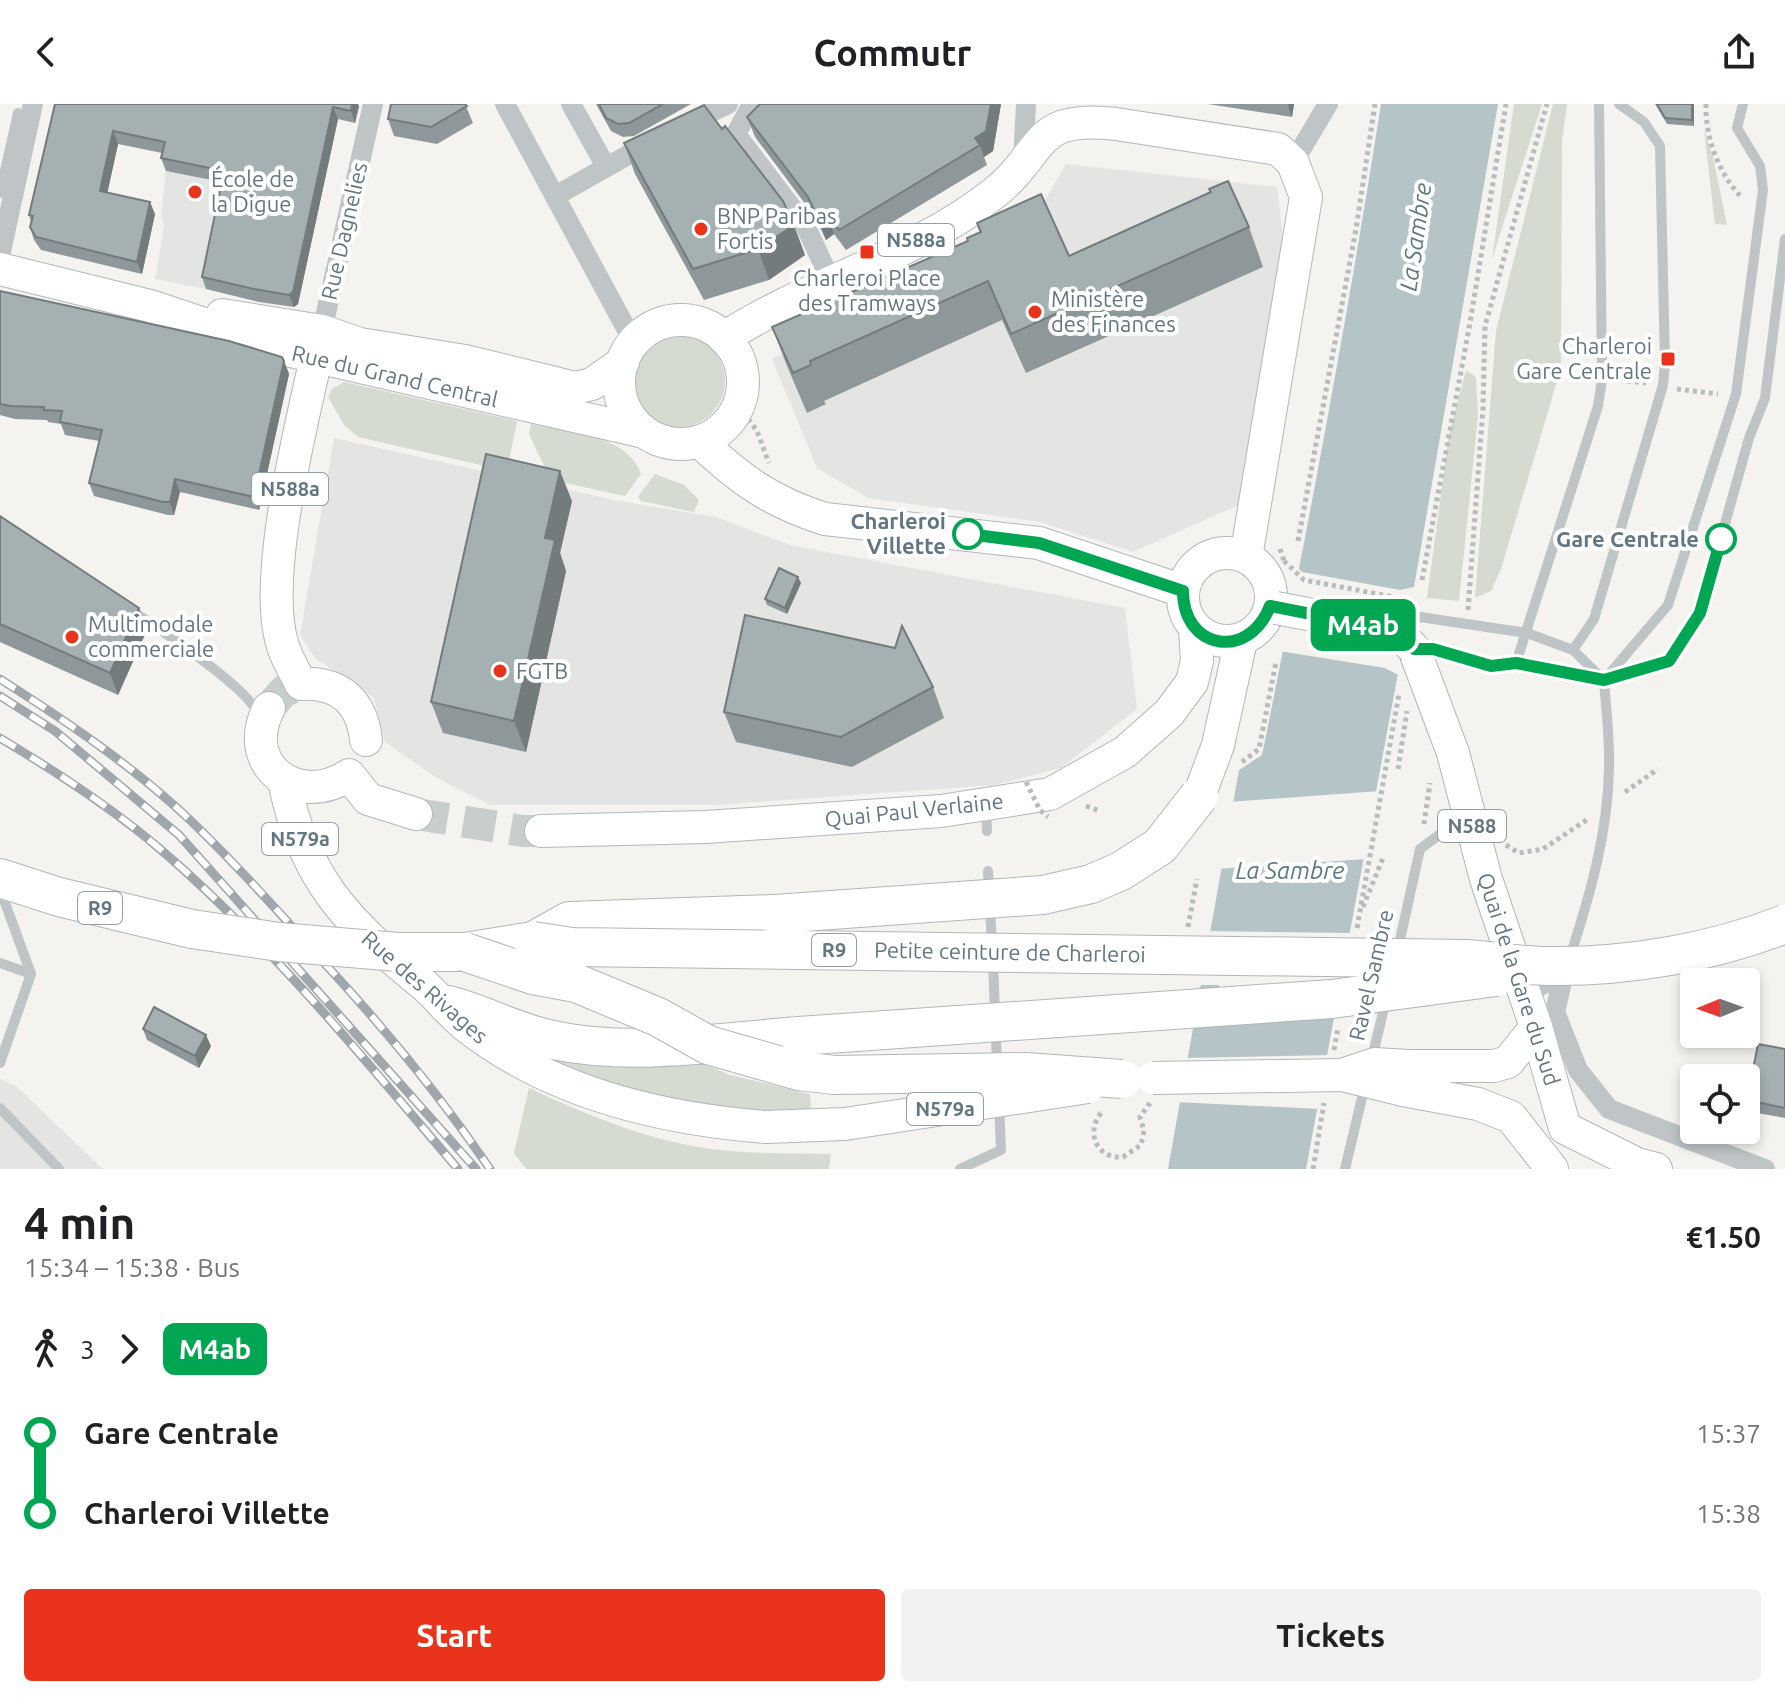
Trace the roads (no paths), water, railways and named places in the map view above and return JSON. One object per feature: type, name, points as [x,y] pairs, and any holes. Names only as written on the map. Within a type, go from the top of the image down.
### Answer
[{"type":"highway","points":[[533,941],[569,921],[716,919],[1043,895],[1079,887],[1121,871],[1160,846],[1199,796]]},
{"type":"highway","name":"Petite ceinture de Charleroi","points":[[0,878],[59,897],[192,929],[339,947],[465,952],[533,941],[572,947],[1467,959],[1553,976],[1719,945],[1785,924]]},
{"type":"highway","points":[[465,952],[533,975],[589,987],[658,1017],[708,1045],[799,1071],[834,1075],[1026,1072],[1122,1079]]},
{"type":"highway","points":[[448,1005],[474,1011],[514,1030],[591,1047],[636,1049],[1332,999],[1470,982],[1553,976]]},
{"type":"main road","name":"N588a","points":[[724,338],[959,218],[995,193],[1043,138],[1062,124],[1090,112],[1278,149],[1293,163]]},
{"type":"main road","points":[[1246,557],[1306,197],[1293,163]]},
{"type":"main road","name":"Rue du Grand Central","points":[[0,269],[150,306],[266,345],[360,344],[465,361],[575,388],[592,384],[628,352]]},
{"type":"main road","points":[[677,320],[710,327],[724,338],[740,362],[743,377],[739,406],[717,434],[700,442],[680,445],[661,441],[644,432],[631,418],[622,400],[619,381],[628,352],[661,324],[677,320]]},
{"type":"main road","name":"Rue du Grand Central","points":[[319,344],[644,432]]},
{"type":"main road","name":"N588a","points":[[319,344],[278,550],[279,622],[283,645],[301,684],[321,683],[347,696],[364,720],[366,740]]},
{"type":"main road","points":[[700,442],[731,471],[773,500],[825,519],[1039,543],[1183,591]]},
{"type":"main road","points":[[1219,553],[1246,557],[1256,564],[1268,581],[1273,607],[1259,627],[1241,640],[1215,641],[1195,629],[1187,618],[1183,591],[1187,578],[1206,558],[1219,553]]},
{"type":"main road","points":[[1273,607],[1410,632]]},
{"type":"main road","name":"Quai Paul Verlaine","points":[[541,831],[705,827],[941,811],[986,817],[1050,794],[1090,775],[1125,752],[1169,713],[1192,682],[1197,661],[1195,629]]},
{"type":"main road","name":"Quai de la Gare du Sud","points":[[1410,632],[1453,753],[1486,879],[1565,1128],[1635,1167]]},
{"type":"main road","points":[[1199,796],[1221,734],[1241,640]]},
{"type":"main road","points":[[260,740],[262,721],[269,708]]},
{"type":"main road","name":"Rue des Rivages","points":[[260,740],[268,765],[284,780],[302,846],[329,892],[360,933],[448,1005],[463,1025],[503,1052],[554,1079],[670,1116],[766,1127],[891,1118],[1122,1079]]},
{"type":"main road","points":[[284,780],[300,787],[317,789],[334,785],[349,775],[368,799],[416,814]]},
{"type":"main road","name":"N579a","points":[[1122,1079],[1342,1075],[1406,1078],[1488,1066],[1508,1062],[1531,1015]]},
{"type":"main road","name":"N579a","points":[[1406,1078],[1511,1117],[1552,1169]]},
{"type":"street","name":"Rue Dagnelies","points":[[319,344],[373,104]]},
{"type":"street","points":[[505,104],[557,195],[628,352]]},
{"type":"street","points":[[571,104],[605,165]]},
{"type":"street","points":[[557,195],[605,165],[728,104]]},
{"type":"street","points":[[752,104],[736,134],[805,225],[832,283]]},
{"type":"street","points":[[1023,162],[1026,104]]},
{"type":"street","points":[[1293,163],[1328,104]]},
{"type":"street","points":[[0,256],[25,108]]},
{"type":"street","points":[[1553,976],[1555,1012],[1578,1070],[1609,1109],[1640,1124],[1765,1169]]},
{"type":"lane","points":[[1516,663],[1600,392],[1599,104]]},
{"type":"lane","points":[[1573,650],[1594,619],[1663,385],[1665,363],[1660,146],[1644,122],[1619,104]]},
{"type":"lane","points":[[1604,680],[1668,605],[1736,394],[1763,190],[1760,166],[1737,128],[1743,104]]},
{"type":"lane","points":[[0,193],[25,108]]},
{"type":"lane","points":[[1410,632],[1433,649],[1491,666],[1516,663],[1604,680],[1669,661],[1700,613],[1749,438],[1765,398],[1785,239]]},
{"type":"lane","points":[[120,603],[236,687],[256,708],[260,740]]},
{"type":"lane","points":[[1410,632],[1527,633],[1573,650],[1604,680],[1609,767],[1596,878],[1553,976],[1531,1015]]},
{"type":"lane","name":"Ravel Sambre","points":[[1394,966],[1420,849],[1469,812]]},
{"type":"lane","points":[[960,1169],[1001,1150],[988,871]]},
{"type":"lane","points":[[0,888],[31,974],[1,1059]]},
{"type":"lane","points":[[0,963],[31,974]]},
{"type":"lane","name":"Ravel Sambre","points":[[1345,1169],[1391,981]]},
{"type":"lane","points":[[0,1108],[59,1169]]},
{"type":"water","name":"La Sambre","points":[[1381,104],[1498,104],[1414,587],[1306,1169],[1168,1169],[1239,770],[1262,755],[1340,349]]},
{"type":"tunnel","points":[[269,708],[284,691],[297,686]]},
{"type":"tunnel","points":[[416,814],[523,831],[541,831]]},
{"type":"railway","points":[[0,679],[122,763],[208,837],[392,1039],[490,1169]]},
{"type":"railway","points":[[0,696],[55,731],[179,835],[476,1169]]},
{"type":"railway","points":[[0,738],[122,819],[201,885],[315,1003],[458,1169]]},
{"type":"place","name":"École de la Digue","points":[[195,192]]},
{"type":"place","name":"BNP Paribas Fortis","points":[[701,229]]},
{"type":"place","name":"Charleroi Place des Tramways","points":[[867,252]]},
{"type":"place","name":"Ministère des Finances","points":[[1035,312]]},
{"type":"place","name":"Charleroi Gare Centrale","points":[[1668,359]]},
{"type":"place","name":"Charleroi Villette","points":[[968,534]]},
{"type":"place","name":"Gare Centrale","points":[[1721,539]]},
{"type":"place","name":"Multimodale commerciale","points":[[72,637]]},
{"type":"place","name":"FGTB","points":[[500,671]]}]
